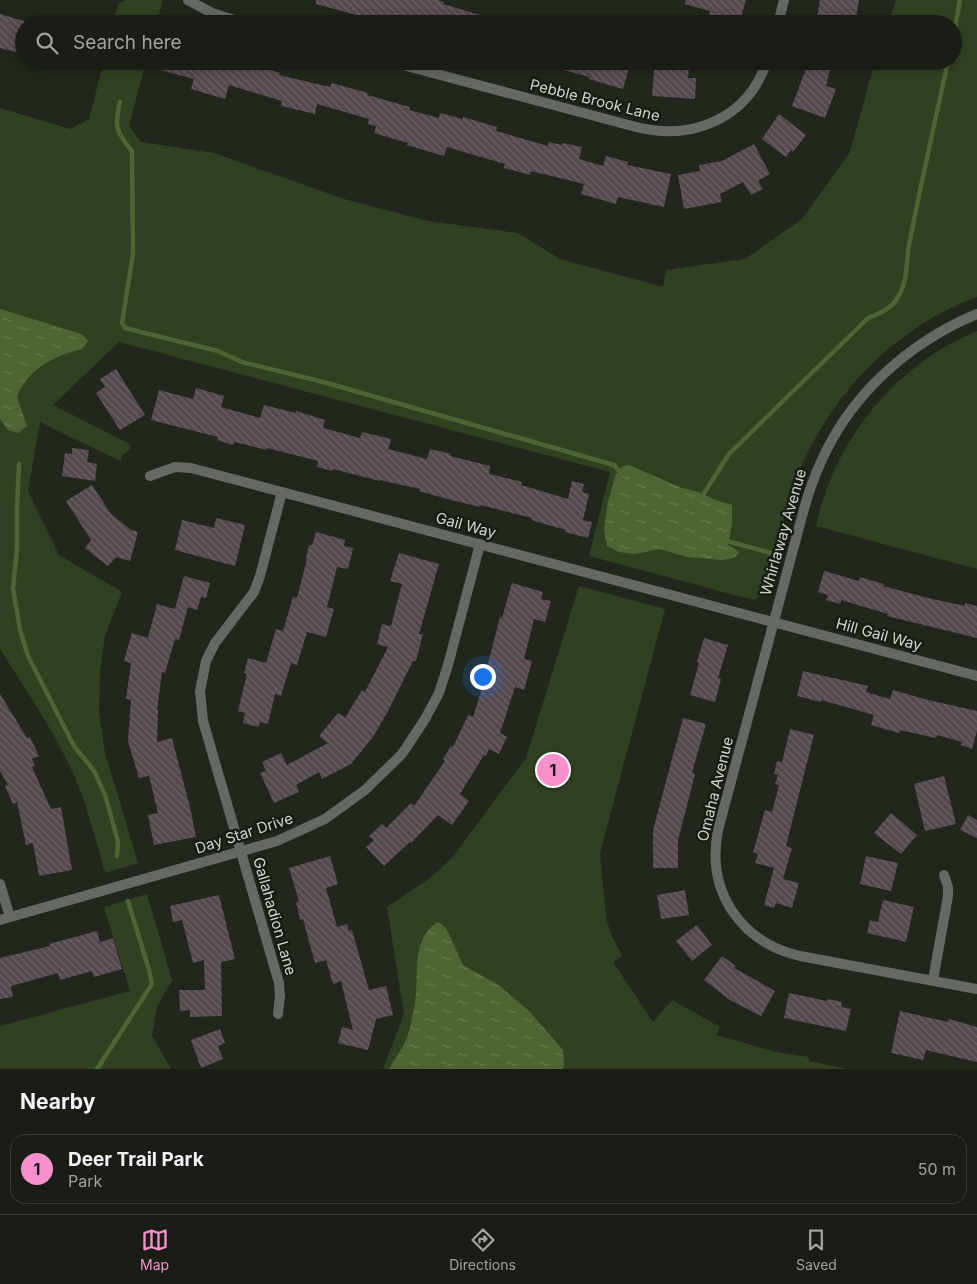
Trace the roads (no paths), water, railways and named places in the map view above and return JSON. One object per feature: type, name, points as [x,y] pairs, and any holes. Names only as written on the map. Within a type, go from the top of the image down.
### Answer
[{"type":"street","points":[[188,0],[218,15]]},
{"type":"street","points":[[780,15],[784,0]]},
{"type":"street","name":"Pebble Brook Lane","points":[[422,70],[636,127],[672,132],[684,131],[709,124],[734,110],[753,90],[764,70]]},
{"type":"street","name":"Whirlaway Avenue","points":[[774,622],[812,481],[829,443],[848,413],[879,378],[904,357],[941,332],[977,314]]},
{"type":"street","name":"Gail Way","points":[[150,476],[175,468],[191,468],[774,622]]},
{"type":"street","name":"Gallahadion Lane","points":[[278,1014],[279,983],[202,721],[200,686],[209,653],[223,631],[247,602],[257,584],[282,492]]},
{"type":"street","name":"Day Star Drive","points":[[5,918],[241,852],[301,831],[336,813],[371,786],[402,754],[425,719],[439,693],[480,544]]},
{"type":"street","name":"Hill Gail Way","points":[[774,622],[977,676]]},
{"type":"street","name":"Omaha Avenue","points":[[774,622],[716,841],[716,868],[720,886],[727,902],[736,917],[749,931],[783,951],[800,956],[977,989]]},
{"type":"street","points":[[933,980],[948,896],[948,887],[944,875]]},
{"type":"street","points":[[0,884],[5,918]]},
{"type":"water","points":[[0,309],[75,332],[83,335],[88,341],[82,349],[53,359],[35,371],[28,379],[17,397],[27,426],[18,433],[8,430],[0,419]]},
{"type":"water","points":[[629,465],[682,488],[699,492],[715,500],[732,505],[732,524],[728,545],[739,553],[734,558],[722,560],[687,557],[660,549],[635,554],[619,552],[607,546],[604,529],[608,502],[616,474],[623,466]]},
{"type":"water","points":[[438,922],[447,930],[463,965],[500,986],[530,1012],[563,1050],[563,1069],[389,1069],[408,1036],[415,1002],[418,954],[421,944],[430,928]]},
{"type":"waterway","points":[[957,15],[960,0]]},
{"type":"waterway","points":[[701,498],[729,454],[868,318],[889,308],[898,297],[904,285],[909,245],[946,70]]},
{"type":"waterway","points":[[120,102],[117,117],[118,128],[132,151],[133,254],[122,323],[125,328],[218,351],[242,362],[327,383],[614,465],[622,474]]},
{"type":"waterway","points":[[19,464],[17,549],[13,588],[20,630],[28,656],[74,746],[94,771],[105,795],[118,841],[117,856]]},
{"type":"waterway","points":[[723,540],[775,554]]},
{"type":"waterway","points":[[97,1069],[152,984],[128,901]]},
{"type":"place","name":"Deer Trail Park","points":[[553,770]]}]
